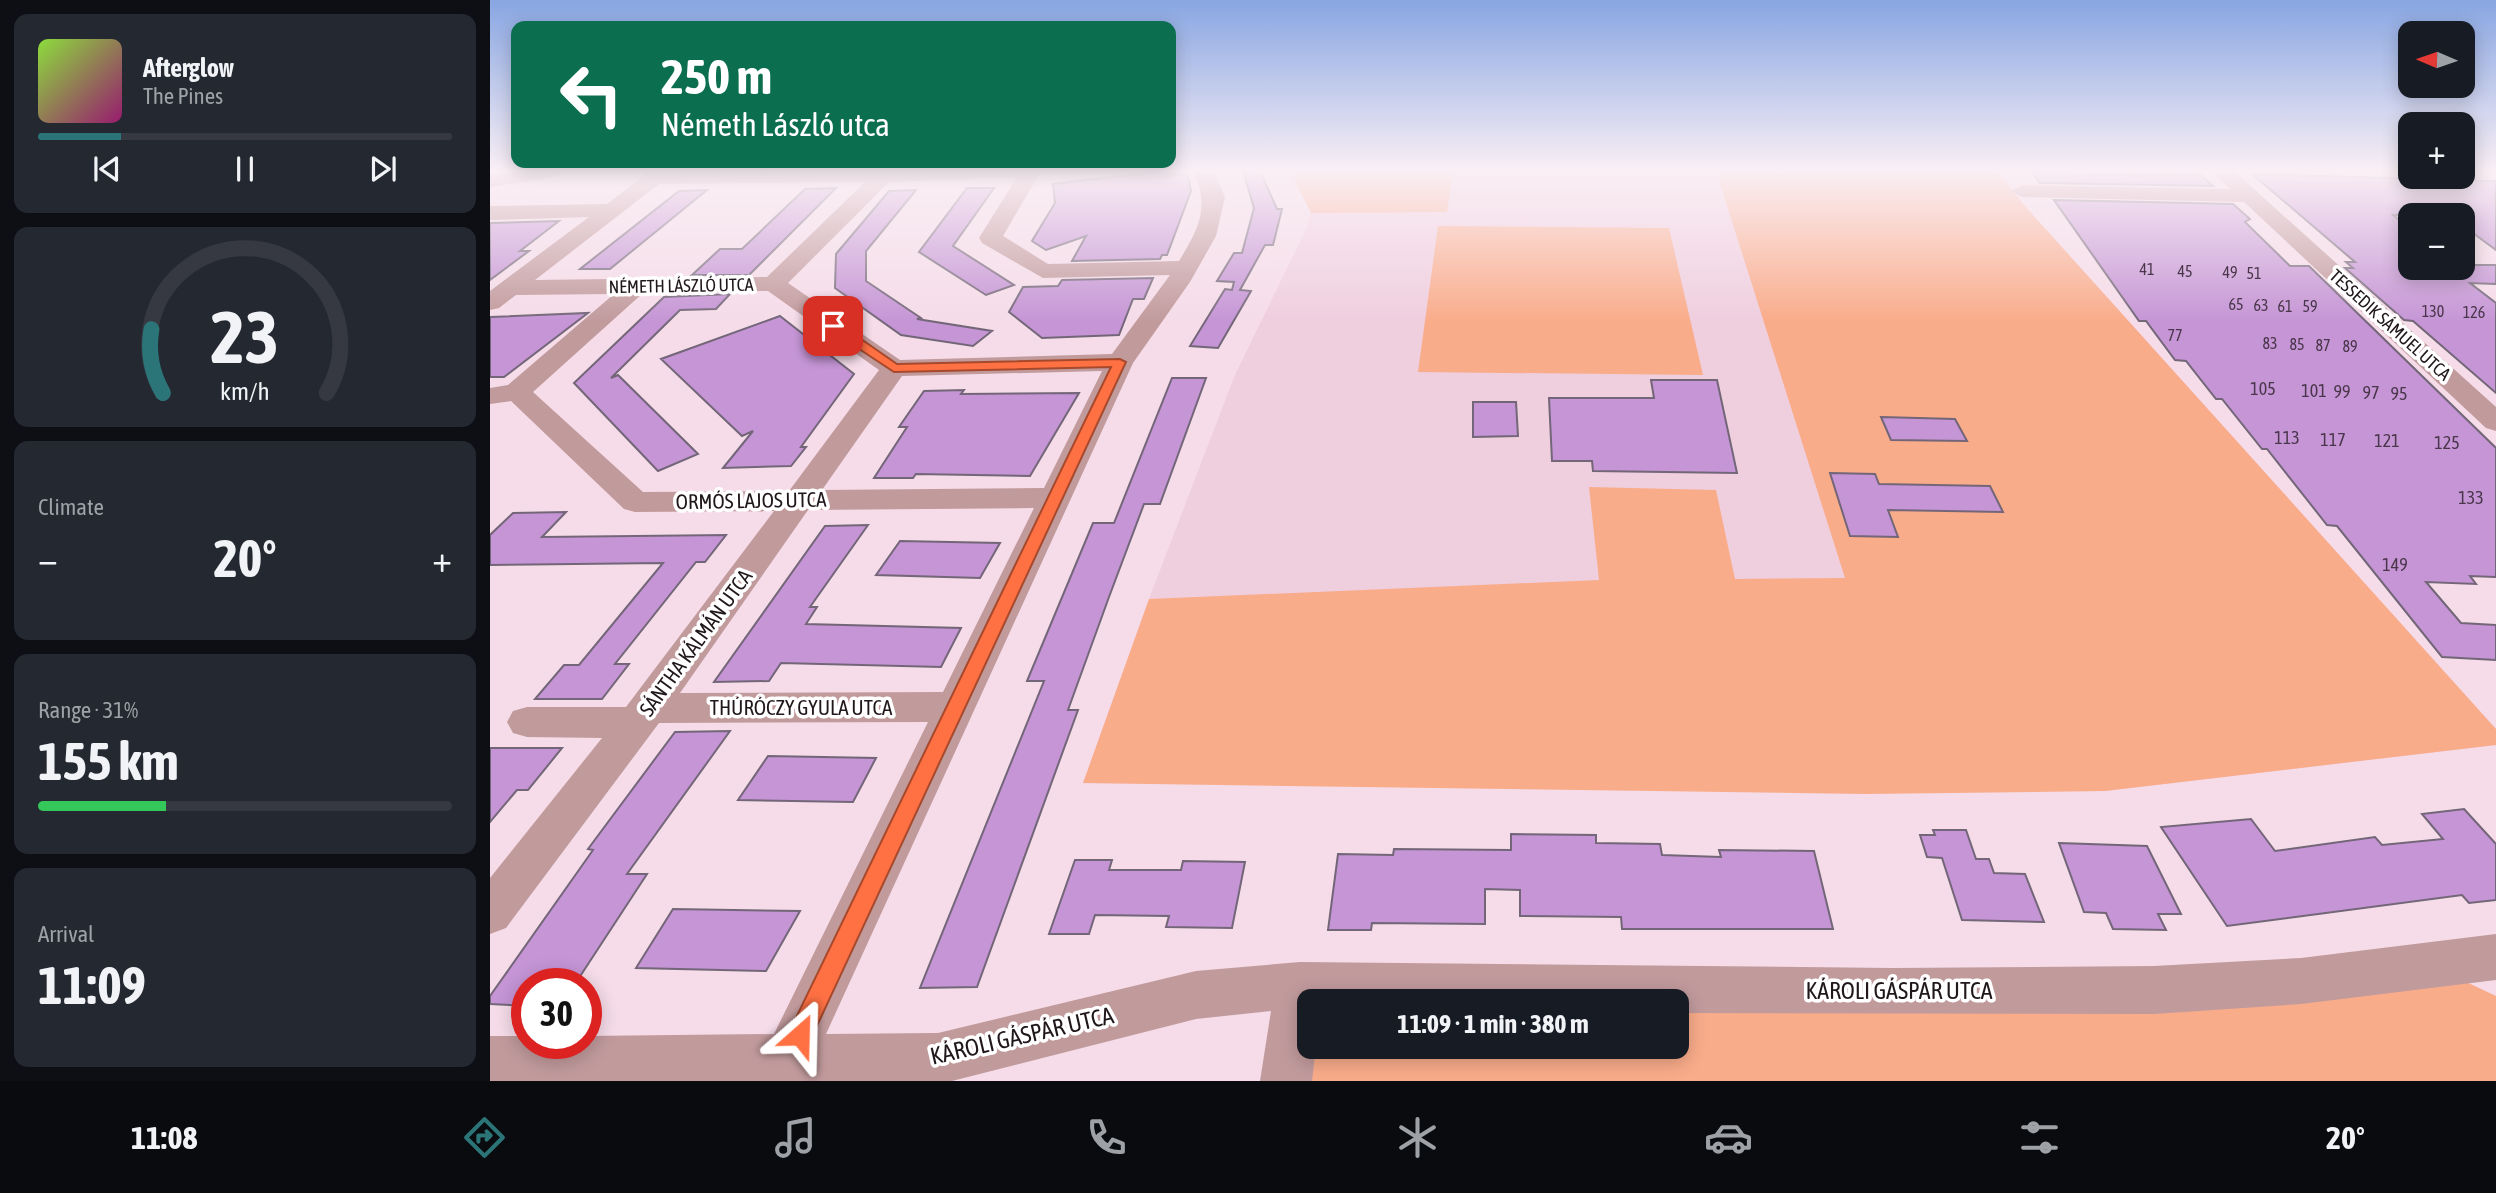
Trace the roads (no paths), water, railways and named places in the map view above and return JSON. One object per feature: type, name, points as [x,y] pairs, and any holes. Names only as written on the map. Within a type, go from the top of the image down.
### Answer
[{"type":"street","points":[[500,296],[597,221]]},
{"type":"street","points":[[773,284],[837,221]]},
{"type":"street","points":[[1000,221],[990,239],[1043,271],[1186,268]]},
{"type":"street","points":[[788,1060],[1120,362],[1186,268],[1204,236],[1208,221]]},
{"type":"street","name":"TESSEDIK SÁMUEL UTCA","points":[[2276,221],[2496,422]]},
{"type":"street","name":"NÉMETH LÁSZLÓ UTCA","points":[[500,296],[637,286],[773,284],[894,368]]},
{"type":"street","points":[[504,394],[637,286]]},
{"type":"street","points":[[894,368],[1120,362]]},
{"type":"street","name":"SÁNTHA KÁLMÁN UTCA","points":[[490,913],[642,716],[894,368]]},
{"type":"street","name":"ORMÓS LAJOS UTCA","points":[[504,394],[635,502],[1055,498]]},
{"type":"street","name":"THÚRÓCZY GYULA UTCA","points":[[527,722],[954,707]]},
{"type":"street","name":"KÁROLI GÁSPÁR UTCA","points":[[490,1062],[938,1059],[1196,995],[1300,985],[1893,992],[2154,990],[2301,981],[2496,957]]},
{"type":"street","points":[[1286,1081],[1300,985]]}]
